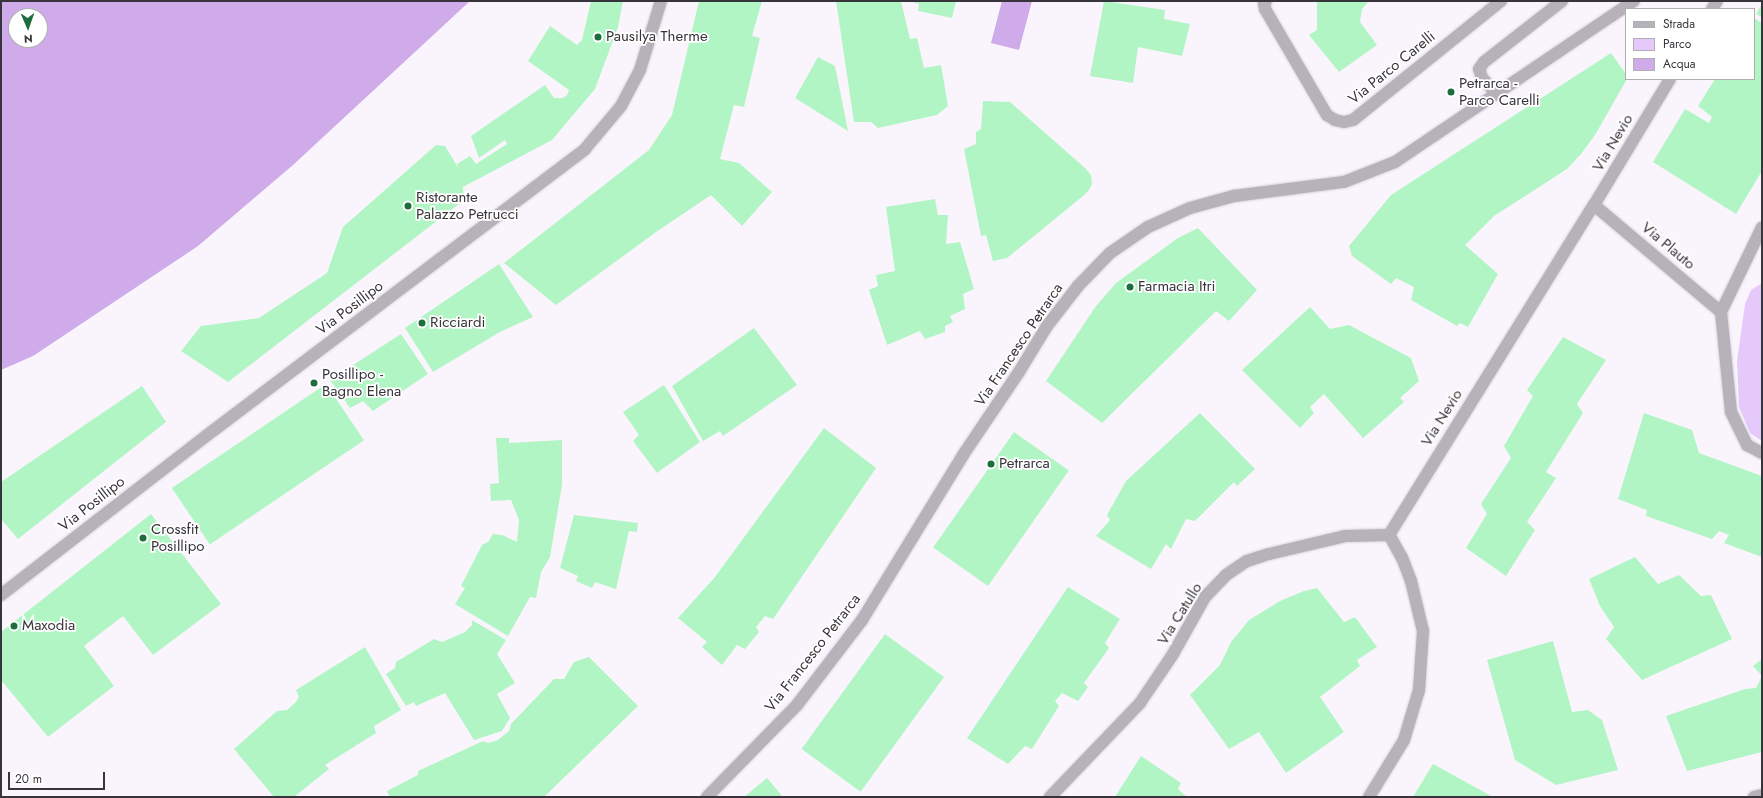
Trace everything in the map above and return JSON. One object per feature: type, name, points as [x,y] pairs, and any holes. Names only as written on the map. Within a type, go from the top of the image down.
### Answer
[{"type":"street","name":"Via Posillipo","points":[[1,595],[214,430],[585,149],[621,106],[640,70],[661,1]]},
{"type":"street","name":"Via Parco Carelli","points":[[1266,1],[1264,3],[1265,9],[1327,115],[1335,120],[1344,122],[1353,120],[1501,1]]},
{"type":"street","points":[[1496,93],[1482,78],[1479,69],[1484,62],[1562,1]]},
{"type":"street","name":"Via Francesco Petrarca","points":[[707,797],[797,705],[862,620],[963,455],[1019,372],[1047,326],[1078,286],[1110,254],[1148,227],[1190,208],[1234,196],[1344,182],[1395,162],[1634,1]]},
{"type":"street","name":"Via Nevio","points":[[1388,535],[1594,205],[1669,80]]},
{"type":"street","name":"Via Plauto","points":[[1594,205],[1721,312]]},
{"type":"street","points":[[1760,233],[1721,312],[1731,412],[1747,445],[1762,453]]},
{"type":"street","points":[[1369,797],[1404,740],[1419,690],[1422,631],[1411,581],[1402,558],[1388,535]]},
{"type":"street","name":"Via Catullo","points":[[1050,797],[1140,703],[1173,654],[1205,597],[1226,575],[1247,561],[1269,554],[1346,536],[1388,535]]},
{"type":"street","points":[[1754,797],[1762,795]]},
{"type":"green space","points":[[1762,283],[1762,441],[1750,433],[1739,407],[1737,361],[1745,304],[1751,290]]},
{"type":"water","points":[[1,1],[470,1],[293,165],[198,246],[33,356],[1,370]]},
{"type":"water","points":[[1002,1],[1032,1],[1019,50],[991,43]]},
{"type":"building","points":[[591,1],[623,1],[618,27],[595,89],[552,140],[463,187],[464,200],[228,382],[181,351],[201,326],[259,318],[327,273],[343,227],[436,145],[445,146],[459,169],[457,164],[470,156],[476,164],[507,144],[505,140],[479,158],[471,136],[545,85],[554,98],[563,98],[567,95],[569,90],[528,61],[550,26],[577,45],[582,40]]},
{"type":"building","points":[[699,1],[762,1],[752,36],[760,38],[744,107],[734,105],[720,159],[739,163],[772,192],[742,226],[711,195],[659,230],[556,305],[504,263],[649,150],[672,115]]},
{"type":"building","points":[[836,1],[901,1],[910,39],[917,38],[924,68],[941,65],[948,106],[937,115],[878,128],[871,122],[854,122]]},
{"type":"building","points":[[909,1],[956,1],[952,18],[918,11],[919,4]]},
{"type":"building","points":[[1104,1],[1165,10],[1164,19],[1190,24],[1182,56],[1138,47],[1133,83],[1090,76]]},
{"type":"building","points":[[1317,1],[1369,1],[1362,9],[1360,22],[1377,45],[1339,72],[1309,35],[1317,30]]},
{"type":"building","points":[[1762,4],[1762,17],[1756,14]]},
{"type":"building","points":[[1755,19],[1762,23],[1762,171],[1736,214],[1653,162],[1685,109],[1709,123],[1712,117],[1698,106],[1714,80],[1755,80]]},
{"type":"building","points":[[1611,53],[1625,73],[1625,80],[1626,80],[1595,135],[1581,154],[1567,169],[1494,216],[1465,245],[1498,274],[1468,327],[1460,323],[1457,326],[1411,300],[1414,287],[1396,278],[1391,284],[1352,256],[1349,246],[1391,195]]},
{"type":"building","points":[[818,57],[835,66],[848,131],[795,98]]},
{"type":"building","points":[[983,101],[1010,102],[1085,168],[1091,175],[1092,184],[1083,196],[1007,258],[993,261],[986,235],[981,236],[964,149],[976,144],[976,132],[981,129]]},
{"type":"building","points":[[935,199],[938,215],[948,215],[946,244],[960,242],[974,289],[963,294],[965,309],[950,316],[953,322],[945,326],[945,332],[925,339],[920,331],[887,345],[869,290],[878,286],[876,275],[895,271],[886,207]]},
{"type":"building","points":[[1198,228],[1257,290],[1229,321],[1216,311],[1102,423],[1046,381],[1096,306],[1116,283],[1178,238]]},
{"type":"building","points":[[499,264],[533,317],[500,332],[433,372],[405,328]]},
{"type":"building","points":[[1310,307],[1330,329],[1349,325],[1411,358],[1419,381],[1400,398],[1404,402],[1363,438],[1324,394],[1310,407],[1314,413],[1300,428],[1242,370]]},
{"type":"building","points":[[754,328],[797,385],[723,436],[720,431],[703,441],[672,386]]},
{"type":"building","points":[[401,334],[428,374],[373,411],[363,401],[350,408],[330,380]]},
{"type":"building","points":[[1563,337],[1606,360],[1577,404],[1583,413],[1546,472],[1556,478],[1527,522],[1535,530],[1506,576],[1466,548],[1487,514],[1481,504],[1511,458],[1504,446],[1533,396],[1527,390]]},
{"type":"building","points":[[326,384],[364,440],[210,544],[172,488]]},
{"type":"building","points":[[664,385],[700,442],[657,473],[633,441],[639,435],[623,412]]},
{"type":"building","points":[[142,386],[166,422],[18,539],[1,519],[1,482]]},
{"type":"building","points":[[1200,413],[1255,469],[1237,486],[1234,482],[1195,521],[1186,519],[1171,549],[1166,544],[1151,569],[1096,536],[1110,520],[1107,515],[1126,481]]},
{"type":"building","points":[[1644,413],[1692,430],[1699,453],[1762,476],[1762,557],[1724,543],[1729,535],[1719,531],[1712,539],[1646,516],[1647,510],[1618,499]]},
{"type":"building","points":[[824,428],[876,468],[773,619],[765,616],[756,627],[759,632],[745,649],[737,645],[722,665],[702,647],[707,642],[678,618],[715,577]]},
{"type":"building","points":[[1014,432],[1069,470],[988,586],[933,548]]},
{"type":"building","points":[[496,438],[509,438],[509,443],[562,440],[562,485],[550,557],[541,572],[536,598],[530,597],[508,636],[455,604],[465,588],[461,586],[482,545],[488,542],[493,534],[502,535],[517,542],[519,520],[511,500],[491,501],[490,484],[499,483]]},
{"type":"building","points":[[151,514],[221,604],[153,655],[123,616],[84,646],[114,686],[48,737],[1,680],[1,632]]},
{"type":"building","points":[[574,515],[638,523],[637,532],[629,531],[616,589],[595,582],[592,588],[576,581],[578,576],[560,568]]},
{"type":"building","points":[[1635,557],[1658,584],[1679,575],[1701,596],[1711,595],[1732,639],[1642,680],[1606,639],[1614,627],[1600,606],[1589,579]]},
{"type":"building","points":[[1068,587],[1120,619],[1105,643],[1109,648],[1084,683],[1088,687],[1078,701],[1062,693],[1055,701],[1059,706],[1032,749],[1025,746],[1008,764],[967,738]]},
{"type":"building","points":[[1317,588],[1344,622],[1355,617],[1377,647],[1357,660],[1360,666],[1320,697],[1344,732],[1286,773],[1259,732],[1229,749],[1190,695],[1220,665],[1231,642],[1249,620],[1280,601],[1304,591]]},
{"type":"building","points":[[472,620],[506,640],[497,654],[515,683],[497,694],[510,718],[502,731],[474,740],[445,693],[416,706],[414,702],[406,706],[386,674],[395,668],[396,662],[434,639],[442,642],[465,632],[472,625]]},
{"type":"building","points":[[885,634],[944,677],[861,792],[802,749]]},
{"type":"building","points":[[1553,641],[1572,712],[1588,710],[1602,720],[1618,770],[1556,785],[1515,760],[1487,660]]},
{"type":"building","points":[[365,647],[401,710],[374,726],[376,733],[325,765],[329,769],[294,797],[274,797],[234,749],[277,711],[287,710],[295,703],[299,697],[296,690]]},
{"type":"building","points":[[589,657],[638,706],[544,797],[390,797],[387,791],[418,775],[418,771],[483,741],[488,743],[498,740],[509,731],[511,724],[554,679],[564,679],[574,662]]},
{"type":"building","points":[[1762,659],[1762,676],[1753,666]]},
{"type":"building","points":[[1762,676],[1762,752],[1687,771],[1666,716],[1745,689],[1756,688]]},
{"type":"building","points":[[1141,756],[1181,783],[1178,789],[1187,797],[1115,797]]},
{"type":"building","points":[[1433,764],[1493,797],[1413,797]]},
{"type":"building","points":[[767,778],[783,797],[744,797]]},
{"type":"place","name":"Pausilya Therme","points":[[598,37]]},
{"type":"place","name":"Petrarca - Parco Carelli","points":[[1451,92]]},
{"type":"place","name":"Ristorante Palazzo Petrucci","points":[[408,206]]},
{"type":"place","name":"Farmacia Itri","points":[[1130,287]]},
{"type":"place","name":"Ricciardi","points":[[422,323]]},
{"type":"place","name":"Posillipo - Bagno Elena","points":[[314,383]]},
{"type":"place","name":"Petrarca","points":[[991,464]]},
{"type":"place","name":"Crossfit Posillipo","points":[[143,538]]},
{"type":"place","name":"Maxodia","points":[[14,626]]}]
